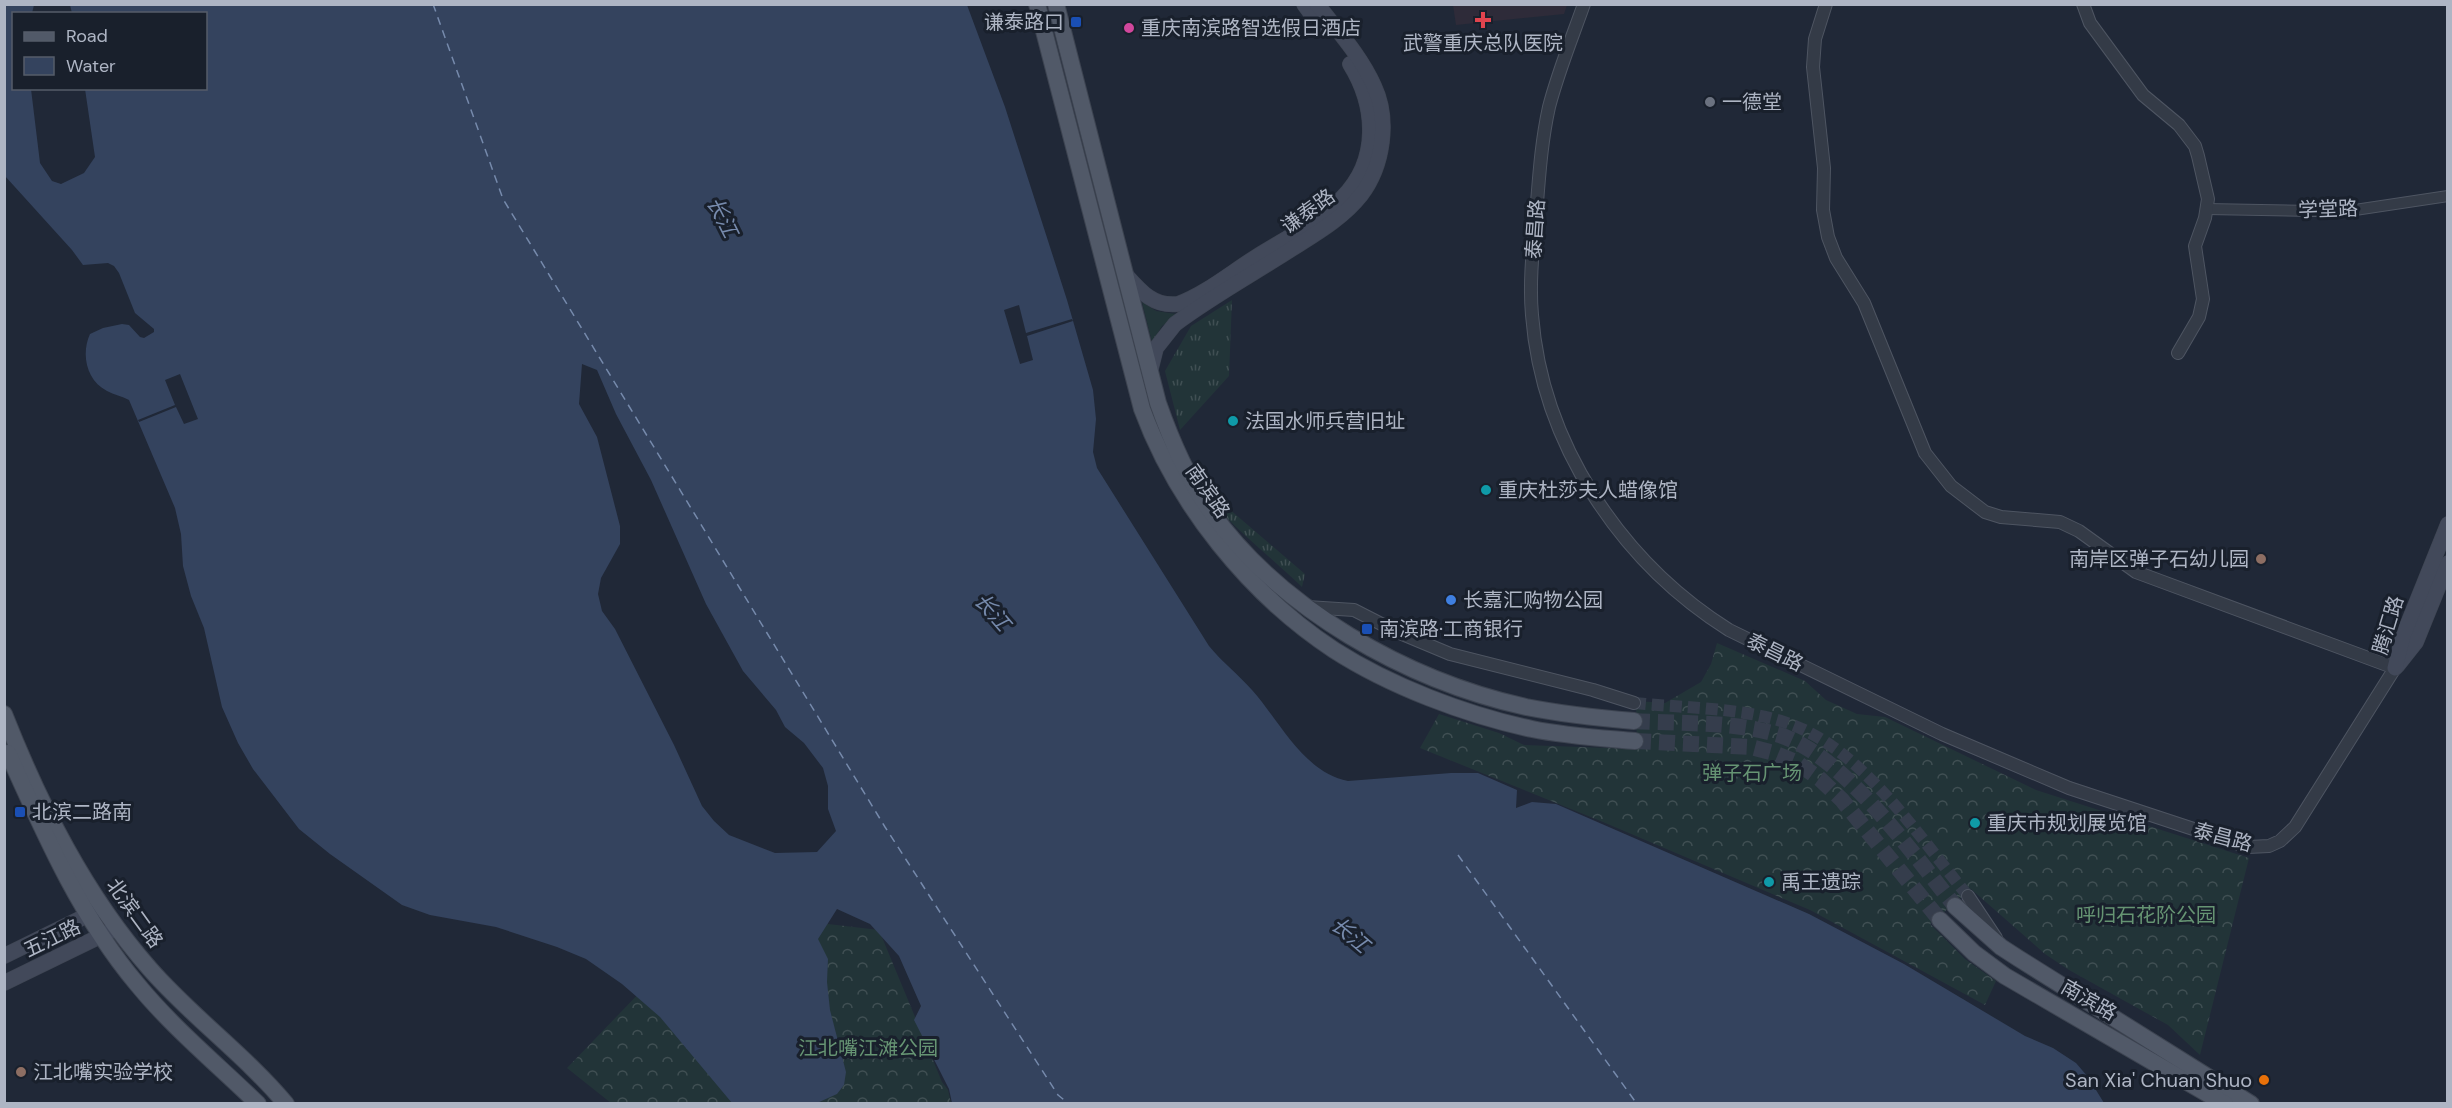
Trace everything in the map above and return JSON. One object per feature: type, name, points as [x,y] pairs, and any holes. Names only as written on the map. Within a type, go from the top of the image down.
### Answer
[{"type":"main road","name":"南滨路","points":[[1038,4],[1135,384],[1152,436],[1182,494],[1235,562],[1267,595],[1334,650],[1410,688],[1478,713],[1531,728],[1574,736],[1635,741]]},
{"type":"main road","points":[[1043,4],[1055,45],[1063,44],[1064,33]]},
{"type":"main road","name":"南滨路","points":[[1056,4],[1150,372],[1167,430],[1195,488],[1210,510],[1249,555],[1279,585],[1307,607],[1344,632],[1440,680],[1525,706],[1573,715],[1634,721]]},
{"type":"main road","name":"谦泰路","points":[[1126,275],[1142,293],[1155,302],[1171,305],[1184,302],[1314,221],[1343,197],[1354,184],[1363,167],[1369,147],[1371,130],[1368,104],[1351,65],[1304,4]]},
{"type":"main road","name":"谦泰路","points":[[1150,372],[1156,348],[1174,324],[1336,220],[1362,193],[1374,174],[1383,131],[1377,92],[1359,60],[1317,4]]},
{"type":"main road","points":[[1062,96],[1064,85],[1076,80]]},
{"type":"main road","name":"腾汇路","points":[[2395,668],[2403,636],[2448,524]]},
{"type":"main road","name":"腾汇路","points":[[2395,668],[2416,642],[2448,563]]},
{"type":"main road","name":"北滨二路","points":[[4,714],[49,816],[75,864],[96,911],[102,936],[154,1003],[258,1104]]},
{"type":"main road","name":"北滨二路","points":[[4,744],[39,822],[96,911],[117,928],[151,970],[286,1103]]},
{"type":"main road","name":"南滨路","points":[[1962,901],[2008,951],[2251,1104]]},
{"type":"main road","name":"五江路","points":[[4,956],[96,911]]},
{"type":"main road","name":"南滨路","points":[[1940,920],[1974,953],[2000,972],[2225,1104]]},
{"type":"main road","name":"五江路","points":[[4,983],[117,928]]},
{"type":"main road","points":[[51,934],[58,935],[63,941],[64,950],[60,957]]},
{"type":"main road","points":[[2000,972],[2000,961],[2008,951]]},
{"type":"street","name":"泰昌路","points":[[1584,4],[1558,77],[1543,139],[1530,288],[1535,340],[1548,396],[1581,476],[1600,507],[1645,563],[1700,611],[1729,630],[1942,734],[2069,788],[2248,847],[2269,846],[2280,841],[2295,827],[2395,668]]},
{"type":"street","points":[[1826,4],[1815,39],[1813,67],[1824,168],[1823,210],[1828,237],[1836,258],[1864,303],[1925,453],[1951,486],[1985,512],[2001,517],[2060,522],[2079,531],[2136,572],[2395,668]]},
{"type":"street","points":[[2083,4],[2090,23],[2143,95],[2179,125],[2194,146],[2208,199],[2195,246],[2202,290],[2202,307],[2199,317],[2178,353]]},
{"type":"street","name":"学堂路","points":[[2207,209],[2355,210],[2448,196]]},
{"type":"street","points":[[1307,607],[1354,610],[1395,632],[1450,654],[1593,690],[1634,704]]},
{"type":"shaded area","name":"武警重庆总队医院","points":[[1453,4],[1567,5],[1564,14],[1456,25]]},
{"type":"green space","points":[[1232,300],[1229,376],[1180,430],[1165,371],[1191,326]]},
{"type":"green space","points":[[1142,302],[1156,311],[1177,316],[1162,326],[1152,342]]},
{"type":"green space","points":[[1228,508],[1305,574],[1302,587],[1223,514]]},
{"type":"green space","name":"弹子石广场","points":[[1717,643],[1805,681],[1826,700],[1857,714],[1885,717],[2036,790],[2249,858],[2200,1055],[2168,1025],[2069,970],[2045,954],[1971,889],[1930,924],[1965,959],[1996,981],[1985,1005],[1810,910],[1603,822],[1420,748],[1439,714],[1499,733],[1524,745],[1637,749],[1636,701],[1665,703],[1701,682],[1711,664]]},
{"type":"green space","name":"江北嘴江滩公园","points":[[811,922],[879,930],[942,1082],[948,1090],[951,1103],[611,1103],[567,1068],[646,986]]},
{"type":"water","name":"长江","points":[[4,5],[34,5],[32,12],[12,12],[12,90],[31,90],[40,163],[52,181],[61,184],[84,173],[95,157],[85,90],[207,90],[207,12],[72,12],[70,5],[967,5],[1005,107],[1067,300],[1093,390],[1096,419],[1093,452],[1097,468],[1209,646],[1252,690],[1305,757],[1332,776],[1348,781],[1478,773],[1517,790],[1516,808],[1532,802],[1556,804],[1809,914],[1904,964],[2025,1036],[2053,1048],[2076,1063],[2088,1077],[2104,1103],[952,1103],[949,1089],[914,1020],[921,1006],[899,956],[870,924],[837,909],[818,939],[828,959],[827,982],[830,1010],[846,1072],[844,1085],[837,1094],[817,1103],[732,1103],[660,1017],[622,984],[586,959],[496,927],[430,915],[402,905],[299,829],[253,769],[222,707],[204,628],[191,596],[183,566],[181,534],[175,508],[129,400],[100,386],[87,366],[86,350],[90,334],[103,328],[122,324],[129,325],[140,337],[144,338],[154,332],[154,329],[135,313],[114,266],[108,263],[83,265],[5,176]],"holes":[[[582,364],[597,370],[616,414],[651,480],[706,604],[743,671],[776,710],[785,727],[804,743],[823,768],[828,786],[828,809],[836,831],[817,852],[775,853],[729,835],[714,821],[702,806],[615,629],[602,611],[598,594],[601,578],[620,544],[620,526],[597,437],[579,404]]]},
{"type":"pier","points":[[1019,305],[1026,333],[1072,319],[1073,321],[1027,336],[1033,360],[1020,364],[1004,310]]},
{"type":"pier","points":[[180,374],[198,419],[184,424],[176,407],[139,422],[138,420],[175,405],[165,380]]},
{"type":"ferry route","points":[[433,4],[503,199],[885,827],[1058,1095],[1069,1104]]},
{"type":"ferry route","points":[[1458,855],[1637,1104]]},
{"type":"tunnel","points":[[1634,703],[1748,713],[1784,722],[1812,734],[1838,751],[1886,795],[1968,896]]},
{"type":"tunnel","points":[[1634,721],[1741,727],[1776,734],[1801,744],[1826,761],[1874,807],[1955,906]]},
{"type":"tunnel","points":[[1635,741],[1751,747],[1796,762],[1820,779],[1842,800],[1940,920]]},
{"type":"place","name":"武警重庆总队医院","points":[[1483,20]]},
{"type":"place","name":"谦泰路口","points":[[1076,22]]},
{"type":"place","name":"重庆南滨路智选假日酒店","points":[[1129,28]]},
{"type":"place","name":"一德堂","points":[[1710,102]]},
{"type":"place","name":"法国水师兵营旧址","points":[[1233,421]]},
{"type":"place","name":"重庆杜莎夫人蜡像馆","points":[[1486,490]]},
{"type":"place","name":"南岸区弹子石幼儿园","points":[[2261,559]]},
{"type":"place","name":"长嘉汇购物公园","points":[[1451,600]]},
{"type":"place","name":"南滨路·工商银行","points":[[1367,629]]},
{"type":"place","name":"北滨二路南","points":[[20,812]]},
{"type":"place","name":"重庆市规划展览馆","points":[[1975,823]]},
{"type":"place","name":"禹王遗踪","points":[[1769,882]]},
{"type":"place","name":"江北嘴实验学校","points":[[21,1072]]},
{"type":"place","name":"San Xia' Chuan Shuo","points":[[2264,1080]]},
{"type":"park label","name":"呼归石花阶公园","points":[[2146,915]]}]
